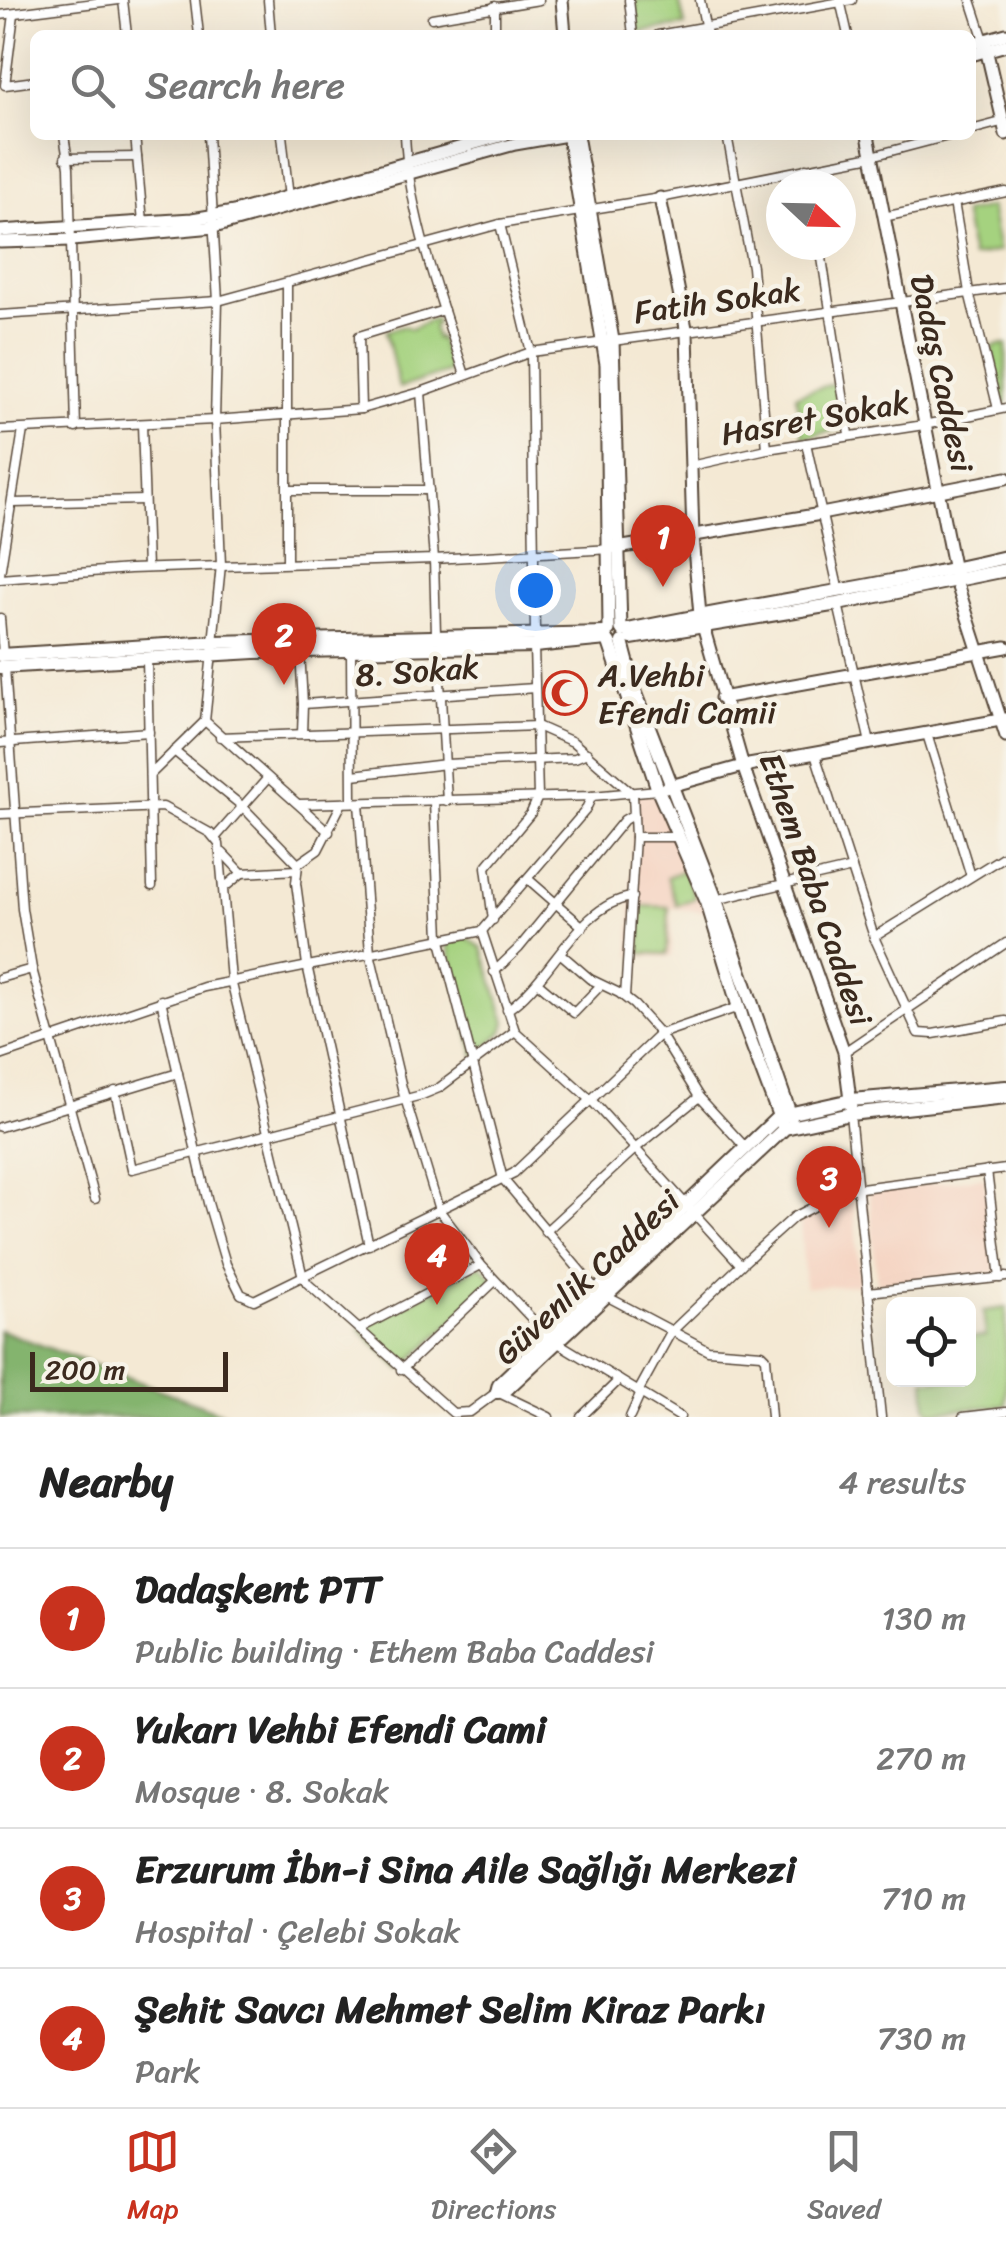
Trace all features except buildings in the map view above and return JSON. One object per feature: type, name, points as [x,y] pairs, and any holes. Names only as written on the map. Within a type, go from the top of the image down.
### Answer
[{"type":"main road","points":[[955,575],[1006,557]]},
{"type":"main road","points":[[2,661],[213,648],[615,636],[955,575],[1006,570]]},
{"type":"main road","points":[[615,636],[666,788],[712,901],[786,1120],[851,1107],[1006,1087]]},
{"type":"main road","points":[[2,661],[148,659],[213,648],[351,651],[437,640]]},
{"type":"main road","points":[[666,788],[679,837],[712,901]]},
{"type":"main road","points":[[851,1107],[1006,1098]]},
{"type":"main road","name":"Güvenlik Caddesi","points":[[692,1209],[746,1148],[786,1120]]},
{"type":"main road","name":"Güvenlik Caddesi","points":[[498,1392],[499,1384],[554,1340],[786,1120]]},
{"type":"street","points":[[0,15],[121,0],[125,30]]},
{"type":"street","points":[[195,0],[198,30]]},
{"type":"street","points":[[268,0],[271,30]]},
{"type":"street","points":[[432,18],[539,0]]},
{"type":"street","points":[[562,0],[565,30]]},
{"type":"street","points":[[629,0],[632,30]]},
{"type":"street","points":[[700,0],[706,30],[852,0]]},
{"type":"street","points":[[768,0],[771,14]]},
{"type":"street","points":[[970,0],[1005,126],[976,129]]},
{"type":"street","points":[[840,1],[847,30]]},
{"type":"street","points":[[495,6],[495,30]]},
{"type":"street","points":[[14,14],[4,85],[30,82]]},
{"type":"street","points":[[980,45],[1006,34]]},
{"type":"street","points":[[980,45],[1006,46]]},
{"type":"street","points":[[64,140],[72,233],[76,428]]},
{"type":"street","points":[[135,140],[143,222]]},
{"type":"street","points":[[150,775],[205,721],[221,565],[215,420],[218,301],[208,140]]},
{"type":"street","points":[[283,140],[289,198]]},
{"type":"street","points":[[405,140],[424,246],[465,375]]},
{"type":"street","points":[[0,231],[72,233],[213,221],[408,169],[486,140]]},
{"type":"street","points":[[0,242],[143,222],[213,221],[289,198],[539,140]]},
{"type":"street","points":[[569,140],[608,341],[615,636]]},
{"type":"street","points":[[577,140],[584,209]]},
{"type":"street","points":[[728,140],[752,267],[767,449]]},
{"type":"street","name":"Dadaş Caddesi","points":[[869,140],[955,575],[1004,719],[1006,736]]},
{"type":"street","points":[[0,315],[218,301],[500,224],[660,198],[933,140]]},
{"type":"street","points":[[65,158],[137,157]]},
{"type":"street","points":[[883,217],[1006,192]]},
{"type":"street","name":"Ethem Baba Caddesi","points":[[660,198],[688,333],[693,536],[702,620],[743,766],[844,1052],[851,1107]]},
{"type":"street","points":[[954,202],[969,292],[1002,408]]},
{"type":"street","points":[[493,920],[486,867],[532,814],[538,797],[530,352],[500,224]]},
{"type":"street","points":[[823,260],[849,434]]},
{"type":"street","points":[[287,284],[287,563]]},
{"type":"street","name":"Fatih Sokak","points":[[0,430],[361,409],[422,392],[530,352],[1006,288]]},
{"type":"street","points":[[361,409],[359,336],[444,310]]},
{"type":"street","points":[[422,392],[447,801]]},
{"type":"street","name":"Hasret Sokak","points":[[691,466],[1002,408]]},
{"type":"street","points":[[142,424],[147,568]]},
{"type":"street","points":[[23,430],[0,576],[612,549],[1006,478]]},
{"type":"street","points":[[806,443],[870,743]]},
{"type":"street","points":[[288,490],[429,490]]},
{"type":"street","points":[[13,503],[144,500]]},
{"type":"street","points":[[0,618],[5,742],[22,909],[32,969],[95,1200]]},
{"type":"street","points":[[721,698],[1006,647]]},
{"type":"street","points":[[300,650],[302,734]]},
{"type":"street","points":[[351,651],[353,774],[370,953],[402,1088],[438,1210],[494,1281],[554,1340],[680,1417]]},
{"type":"street","points":[[148,659],[152,886]]},
{"type":"street","name":"8. Sokak","points":[[304,704],[535,688]]},
{"type":"street","points":[[299,804],[633,794],[743,766],[1004,719]]},
{"type":"street","points":[[205,721],[329,832]]},
{"type":"street","points":[[220,737],[536,726],[566,738],[633,794],[635,837],[625,997]]},
{"type":"street","points":[[5,742],[149,732]]},
{"type":"street","points":[[926,734],[971,876]]},
{"type":"street","points":[[174,750],[242,806],[298,867],[296,883],[307,965],[369,1244]]},
{"type":"street","points":[[353,774],[446,764],[575,758],[587,753]]},
{"type":"street","points":[[815,754],[874,937],[918,1033],[922,1036],[1006,1021]]},
{"type":"street","points":[[215,838],[267,780]]},
{"type":"street","points":[[0,1056],[231,980],[482,931],[585,811],[592,796]]},
{"type":"street","points":[[434,802],[440,937],[503,1179],[602,1294],[714,1352],[752,1352],[766,1358],[771,1417]]},
{"type":"street","points":[[225,888],[242,873],[298,867],[318,850],[341,805]]},
{"type":"street","points":[[0,814],[150,806],[180,814],[215,838],[225,888],[231,980],[305,1278],[401,1370],[457,1414],[470,1412],[498,1392],[548,1417]]},
{"type":"street","points":[[494,972],[508,961],[624,820],[634,814]]},
{"type":"street","points":[[635,837],[679,837]]},
{"type":"street","points":[[220,850],[242,873]]},
{"type":"street","points":[[874,937],[1006,855]]},
{"type":"street","points":[[712,901],[852,868]]},
{"type":"street","points":[[528,879],[583,927]]},
{"type":"street","points":[[507,1010],[604,907],[632,898]]},
{"type":"street","points":[[482,931],[515,1030],[592,1101],[741,1265]]},
{"type":"street","points":[[844,1052],[1006,943]]},
{"type":"street","points":[[561,954],[601,985],[625,997],[660,1034],[699,1096],[746,1148]]},
{"type":"street","points":[[0,978],[32,969]]},
{"type":"street","points":[[537,982],[574,1013],[601,985]]},
{"type":"street","points":[[161,1000],[226,1264],[242,1294],[254,1300],[503,1179],[592,1101],[660,1034],[745,1004]]},
{"type":"street","points":[[115,1091],[132,1169],[438,1088],[515,1030]]},
{"type":"street","points":[[0,1128],[178,1072]]},
{"type":"street","points":[[545,1232],[699,1096]]},
{"type":"street","points":[[851,1107],[881,1417]]},
{"type":"street","points":[[630,1417],[639,1392],[672,1332],[794,1217],[858,1186],[1006,1168]]},
{"type":"street","points":[[868,1292],[1003,1278],[987,1171]]},
{"type":"street","points":[[995,1239],[1006,1238]]},
{"type":"street","points":[[359,1329],[481,1265]]},
{"type":"street","points":[[401,1370],[494,1281]]},
{"type":"street","points":[[581,1417],[618,1380]]},
{"type":"street","points":[[964,1417],[1006,1412]]},
{"type":"shaded area","points":[[658,790],[710,912],[671,908],[672,957],[630,956],[633,794]]},
{"type":"shaded area","points":[[985,1177],[996,1273],[877,1285],[869,1191]]},
{"type":"shaded area","points":[[853,1198],[860,1285],[805,1287],[800,1219],[831,1203]]},
{"type":"green space","points":[[635,0],[679,0],[685,26],[638,30]]},
{"type":"green space","points":[[990,207],[999,251],[972,257],[963,213]]},
{"type":"green space","points":[[433,319],[437,321],[433,327],[436,339],[439,337],[450,371],[399,388],[386,331],[405,326],[411,329]]},
{"type":"green space","points":[[1006,344],[1006,403],[1001,404],[992,346]]},
{"type":"green space","points":[[835,383],[842,429],[803,437],[796,395]]},
{"type":"green space","points":[[684,870],[695,898],[677,905],[667,877]]},
{"type":"green space","points":[[641,906],[669,907],[667,954],[640,953]]},
{"type":"green space","points":[[465,936],[482,948],[506,1022],[503,1032],[475,1056],[447,942]]},
{"type":"green space","points":[[481,1265],[495,1281],[401,1370],[359,1329]]},
{"type":"green space","points":[[1006,1308],[1006,1405],[933,1412],[927,1407],[926,1387],[976,1387],[976,1337],[986,1336],[983,1311]]},
{"type":"green space","points":[[0,1330],[233,1417],[0,1417]]},
{"type":"place","name":"Dadaşkent PTT","points":[[663,587]]},
{"type":"place","name":"Yukarı Vehbi Efendi Cami","points":[[284,685]]},
{"type":"place","name":"A.Vehbi Efendi Camii","points":[[565,693]]},
{"type":"place","name":"Erzurum İbn-i Sina Aile Sağlığı Merkezi","points":[[829,1228]]},
{"type":"place","name":"Şehit Savcı Mehmet Selim Kiraz Parkı","points":[[437,1305]]}]
